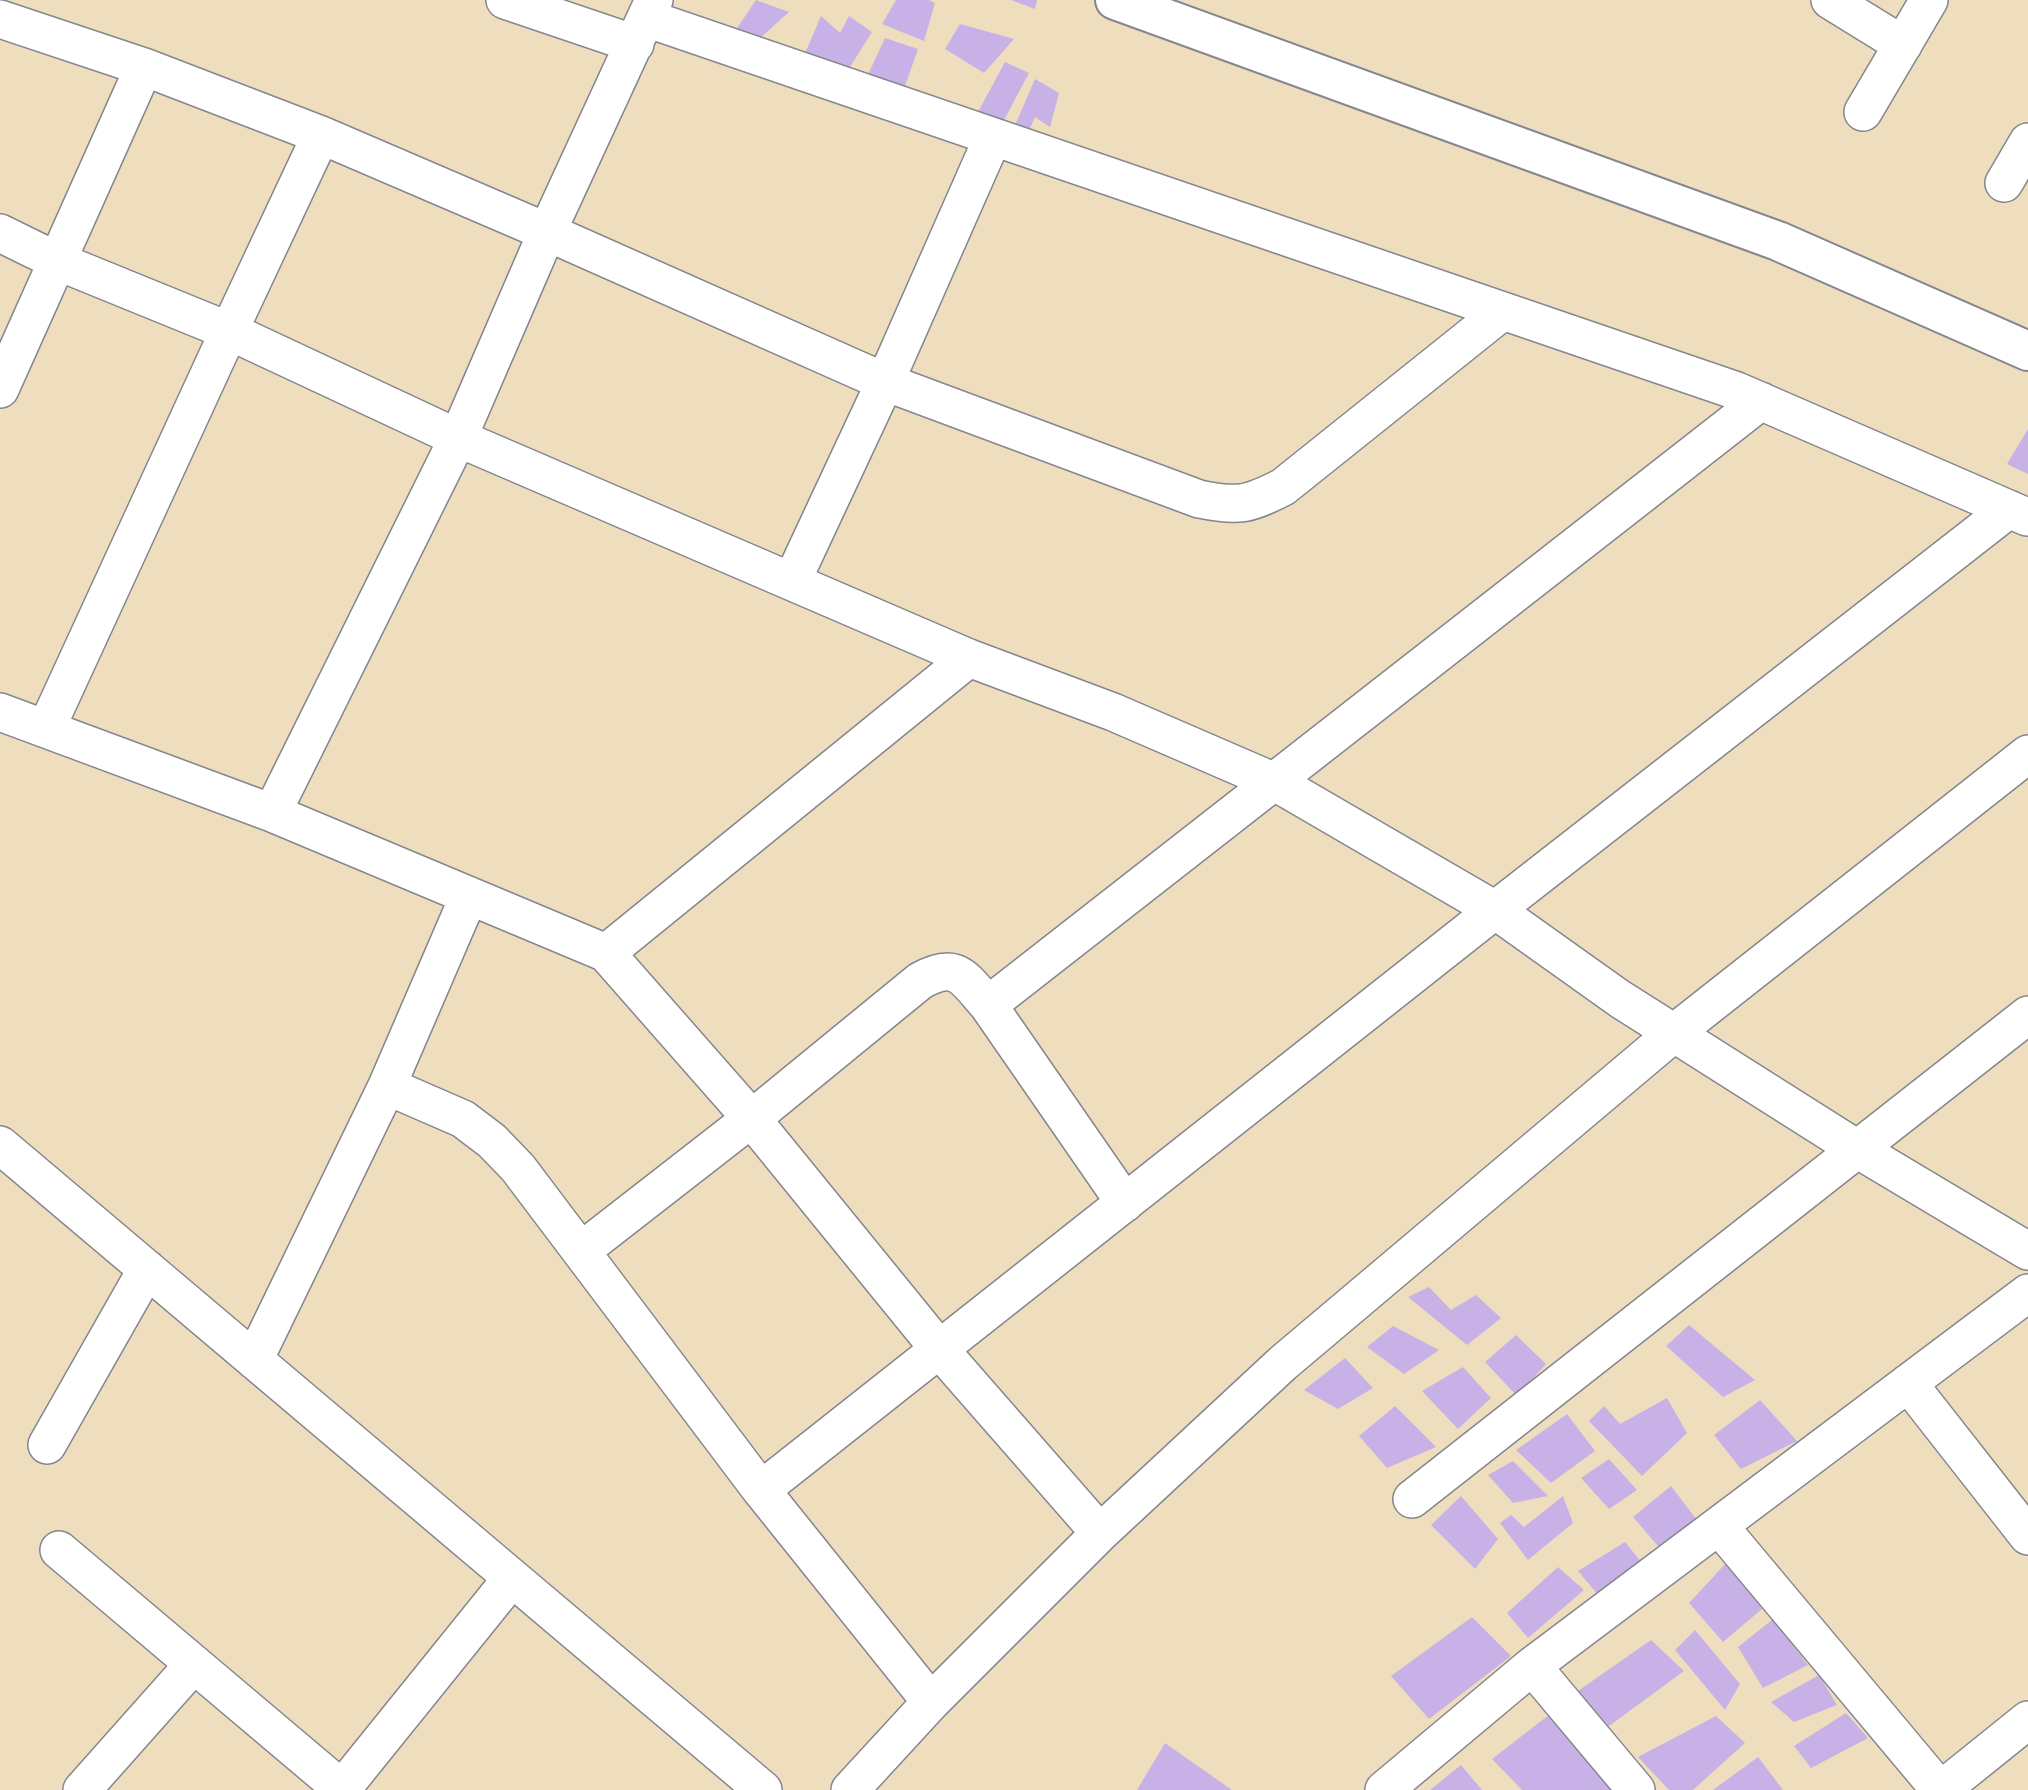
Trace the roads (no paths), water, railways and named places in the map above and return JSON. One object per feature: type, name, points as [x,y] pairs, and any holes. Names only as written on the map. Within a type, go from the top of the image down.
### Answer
[{"type":"street","points":[[505,0],[645,21],[993,137],[1761,401],[2019,513],[1495,910],[761,1490]]},
{"type":"street","points":[[1115,0],[1778,241],[2028,351]]},
{"type":"street","points":[[1830,0],[1903,45]]},
{"type":"street","points":[[1863,112],[1929,0]]},
{"type":"street","points":[[0,19],[144,67],[321,135],[885,382],[1199,499],[1232,505],[1259,500],[1283,487],[1503,311]]},
{"type":"street","points":[[272,813],[458,438],[547,232],[645,21]]},
{"type":"street","points":[[0,389],[144,67]]},
{"type":"street","points":[[46,729],[321,135]]},
{"type":"street","points":[[792,581],[885,382],[993,137]]},
{"type":"street","points":[[2004,183],[2028,142]]},
{"type":"street","points":[[0,233],[57,261],[229,331],[458,438],[970,658],[1113,712],[1275,782],[1495,910],[1620,999],[1857,1149],[2028,1251]]},
{"type":"street","points":[[988,1005],[1761,401]]},
{"type":"street","points":[[606,953],[970,658]]},
{"type":"street","points":[[0,712],[272,813],[606,953],[751,1118],[940,1350],[1100,1533]]},
{"type":"street","points":[[850,1790],[931,1702],[1100,1533],[1283,1363],[1674,1033],[2028,754]]},
{"type":"street","points":[[254,1360],[387,1086],[469,896]]},
{"type":"street","points":[[581,1251],[920,981],[938,971],[952,971],[960,976],[988,1005],[1125,1203]]},
{"type":"street","points":[[1412,1499],[2028,1014]]},
{"type":"street","points":[[387,1086],[463,1119],[492,1141],[518,1168],[761,1490],[931,1702]]},
{"type":"street","points":[[0,1145],[764,1790]]},
{"type":"street","points":[[47,1445],[147,1269]]},
{"type":"street","points":[[1384,1790],[1532,1666],[2028,1293]]},
{"type":"street","points":[[1908,1383],[2028,1536]]},
{"type":"street","points":[[1719,1526],[1940,1790],[2028,1720]]},
{"type":"street","points":[[59,1550],[342,1790],[512,1578]]},
{"type":"street","points":[[82,1790],[194,1664]]},
{"type":"street","points":[[1532,1666],[1636,1790]]}]
